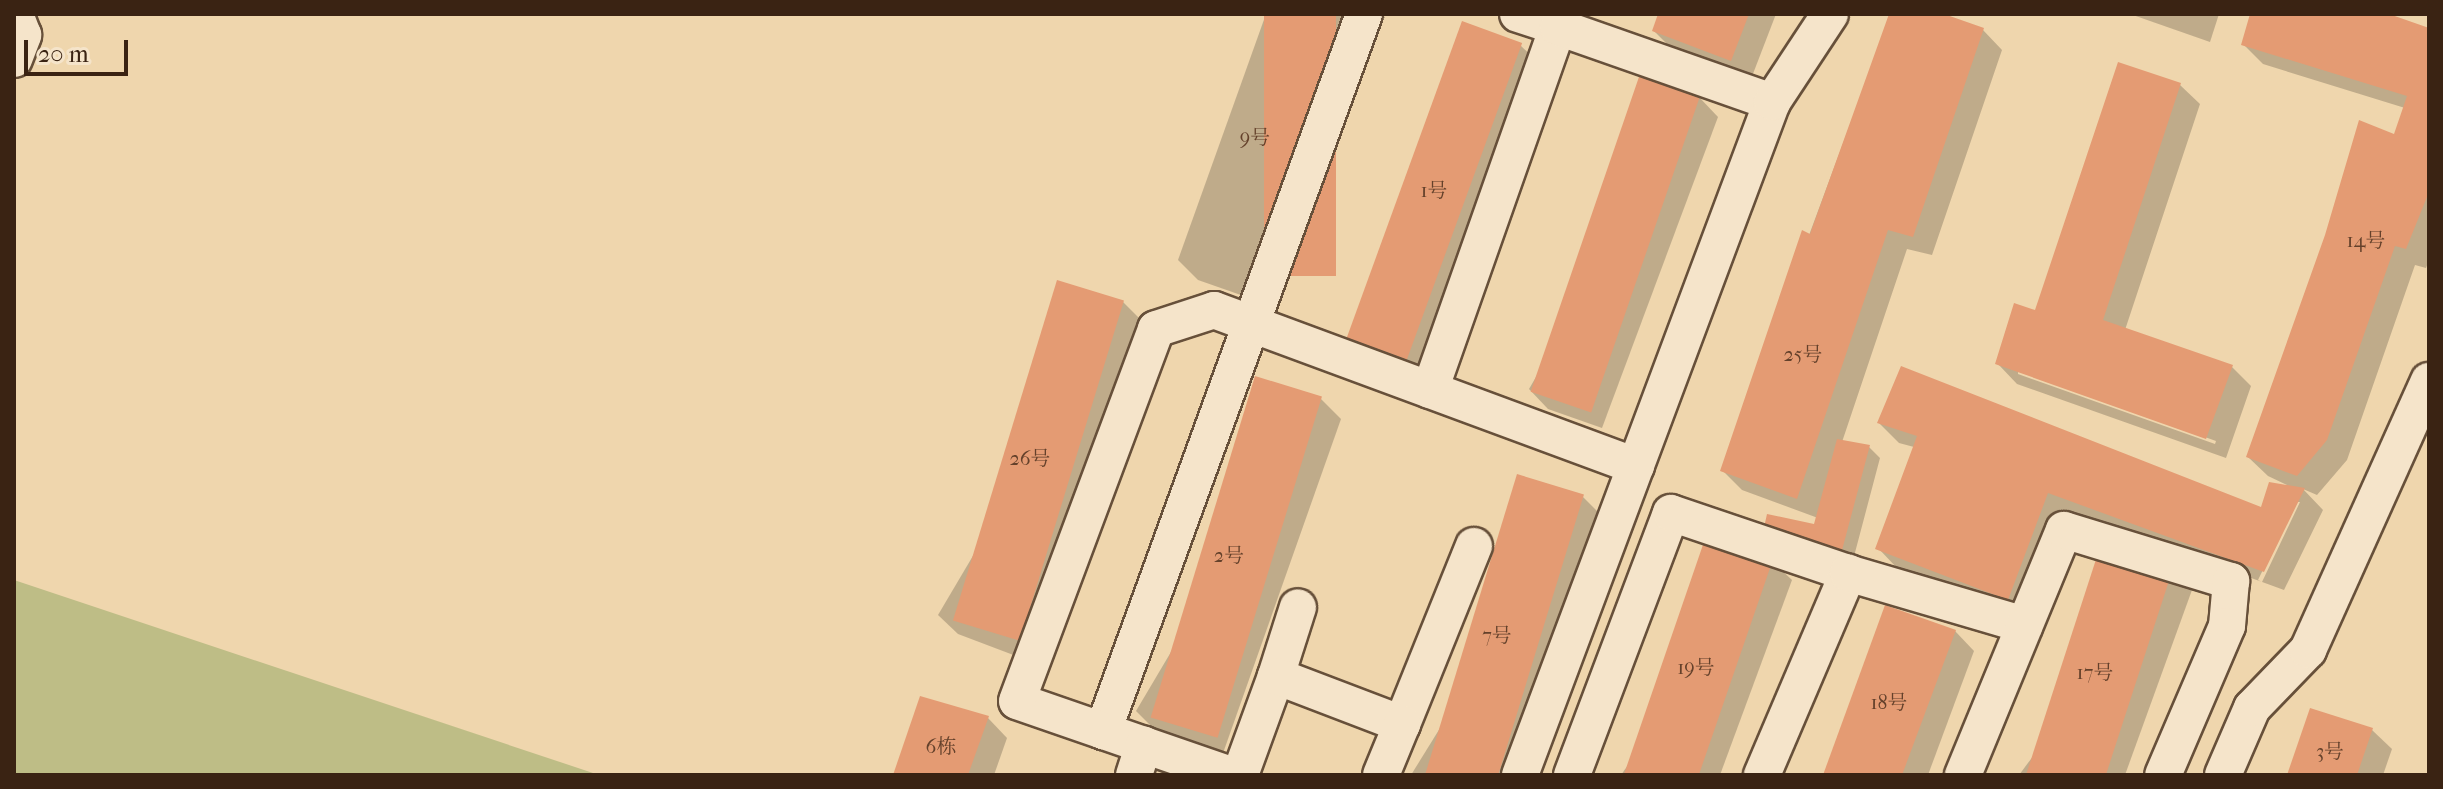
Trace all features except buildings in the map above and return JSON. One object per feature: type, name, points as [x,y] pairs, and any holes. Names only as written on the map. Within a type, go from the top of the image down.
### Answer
[{"type":"street","points":[[14,59],[23,35],[15,14]]},
{"type":"street","points":[[1103,731],[1364,14]]},
{"type":"street","points":[[1518,14],[1558,27],[1616,29],[1772,102]]},
{"type":"street","points":[[1520,775],[1772,102],[1830,14]]},
{"type":"street","points":[[1430,390],[1558,27]]},
{"type":"street","points":[[1231,775],[1139,760],[1103,731],[1017,701],[1156,329],[1214,310],[1636,466]]},
{"type":"street","points":[[2223,775],[2252,708],[2308,650],[2429,381]]},
{"type":"street","points":[[1572,775],[1671,513],[1848,573],[2025,625]]},
{"type":"street","points":[[1963,775],[2064,530],[2231,581],[2227,626],[2163,775]]},
{"type":"street","points":[[1381,775],[1474,546]]},
{"type":"street","points":[[1762,775],[1848,573]]},
{"type":"street","points":[[1240,775],[1298,607]]},
{"type":"street","points":[[1276,676],[1402,724]]},
{"type":"shaded area","points":[[14,580],[599,775],[14,775]]}]
